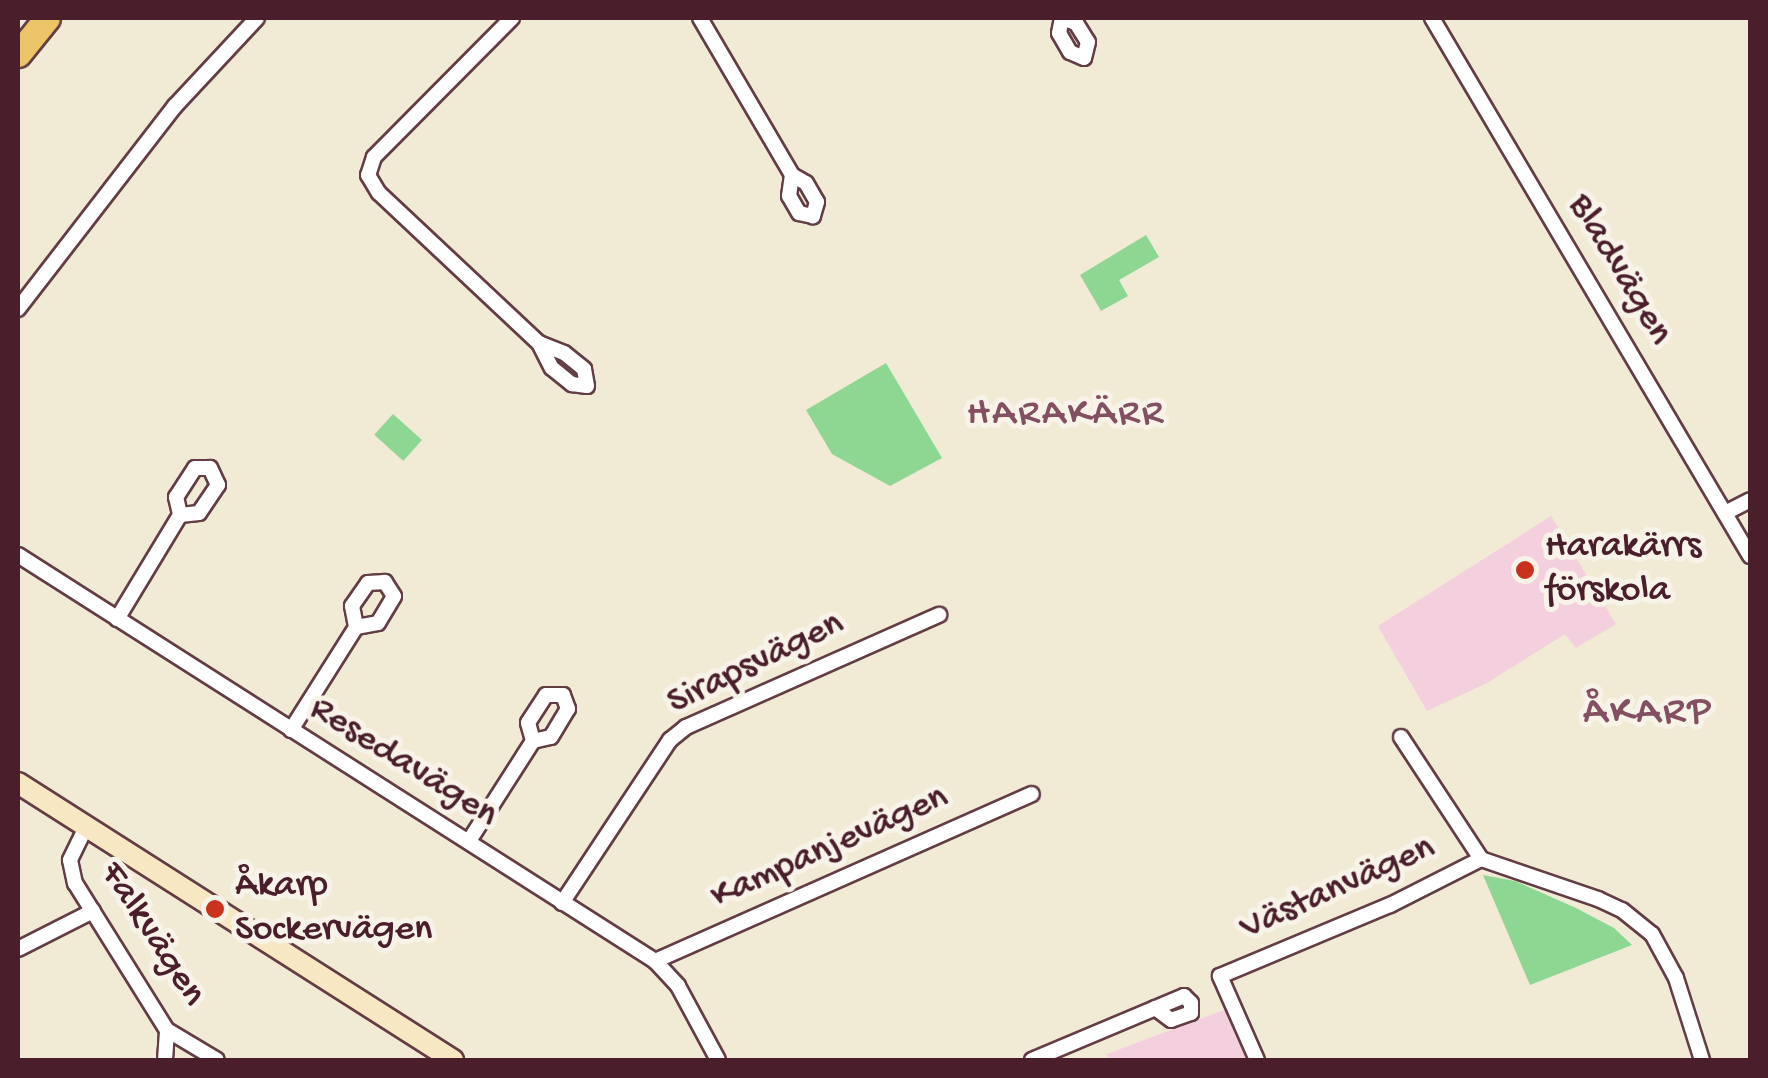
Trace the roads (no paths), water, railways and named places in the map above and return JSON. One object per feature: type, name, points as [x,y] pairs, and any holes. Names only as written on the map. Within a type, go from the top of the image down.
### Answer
[{"type":"highway","points":[[18,54],[48,18]]},
{"type":"main road","points":[[18,783],[453,1060]]},
{"type":"street","points":[[18,309],[175,106],[257,18]]},
{"type":"street","points":[[512,18],[374,157],[368,174],[379,192],[539,343]]},
{"type":"street","points":[[700,18],[792,175]]},
{"type":"street","name":"Bladvägen","points":[[1432,18],[1750,556]]},
{"type":"street","points":[[1726,514],[1750,500]]},
{"type":"street","points":[[116,620],[180,516]]},
{"type":"street","name":"Resedavägen","points":[[18,555],[655,960],[678,986],[718,1060]]},
{"type":"street","name":"Sirapsvägen","points":[[562,903],[670,740],[686,726],[939,615]]},
{"type":"street","points":[[290,730],[356,628]]},
{"type":"street","points":[[1401,737],[1481,859],[1598,899],[1638,921],[1668,960],[1702,1060]]},
{"type":"street","points":[[469,842],[533,740]]},
{"type":"street","name":"Kampanjevägen","points":[[655,960],[1032,794]]},
{"type":"street","name":"Falkvägen","points":[[88,825],[70,868],[93,911],[167,1030],[218,1060]]},
{"type":"street","name":"Västanvägen","points":[[1256,1060],[1220,976],[1390,905],[1481,859]]},
{"type":"street","points":[[18,949],[93,911]]},
{"type":"street","points":[[1032,1060],[1155,1008]]},
{"type":"street","points":[[165,1060],[167,1030]]},
{"type":"place","name":"Harakärrs förskola","points":[[1525,570]]},
{"type":"place","name":"Åkarp Sockervägen","points":[[215,909]]},
{"type":"district","name":"HARAKÄRR","points":[[1066,415]]},
{"type":"district","name":"ÅKARP","points":[[1648,714]]}]
